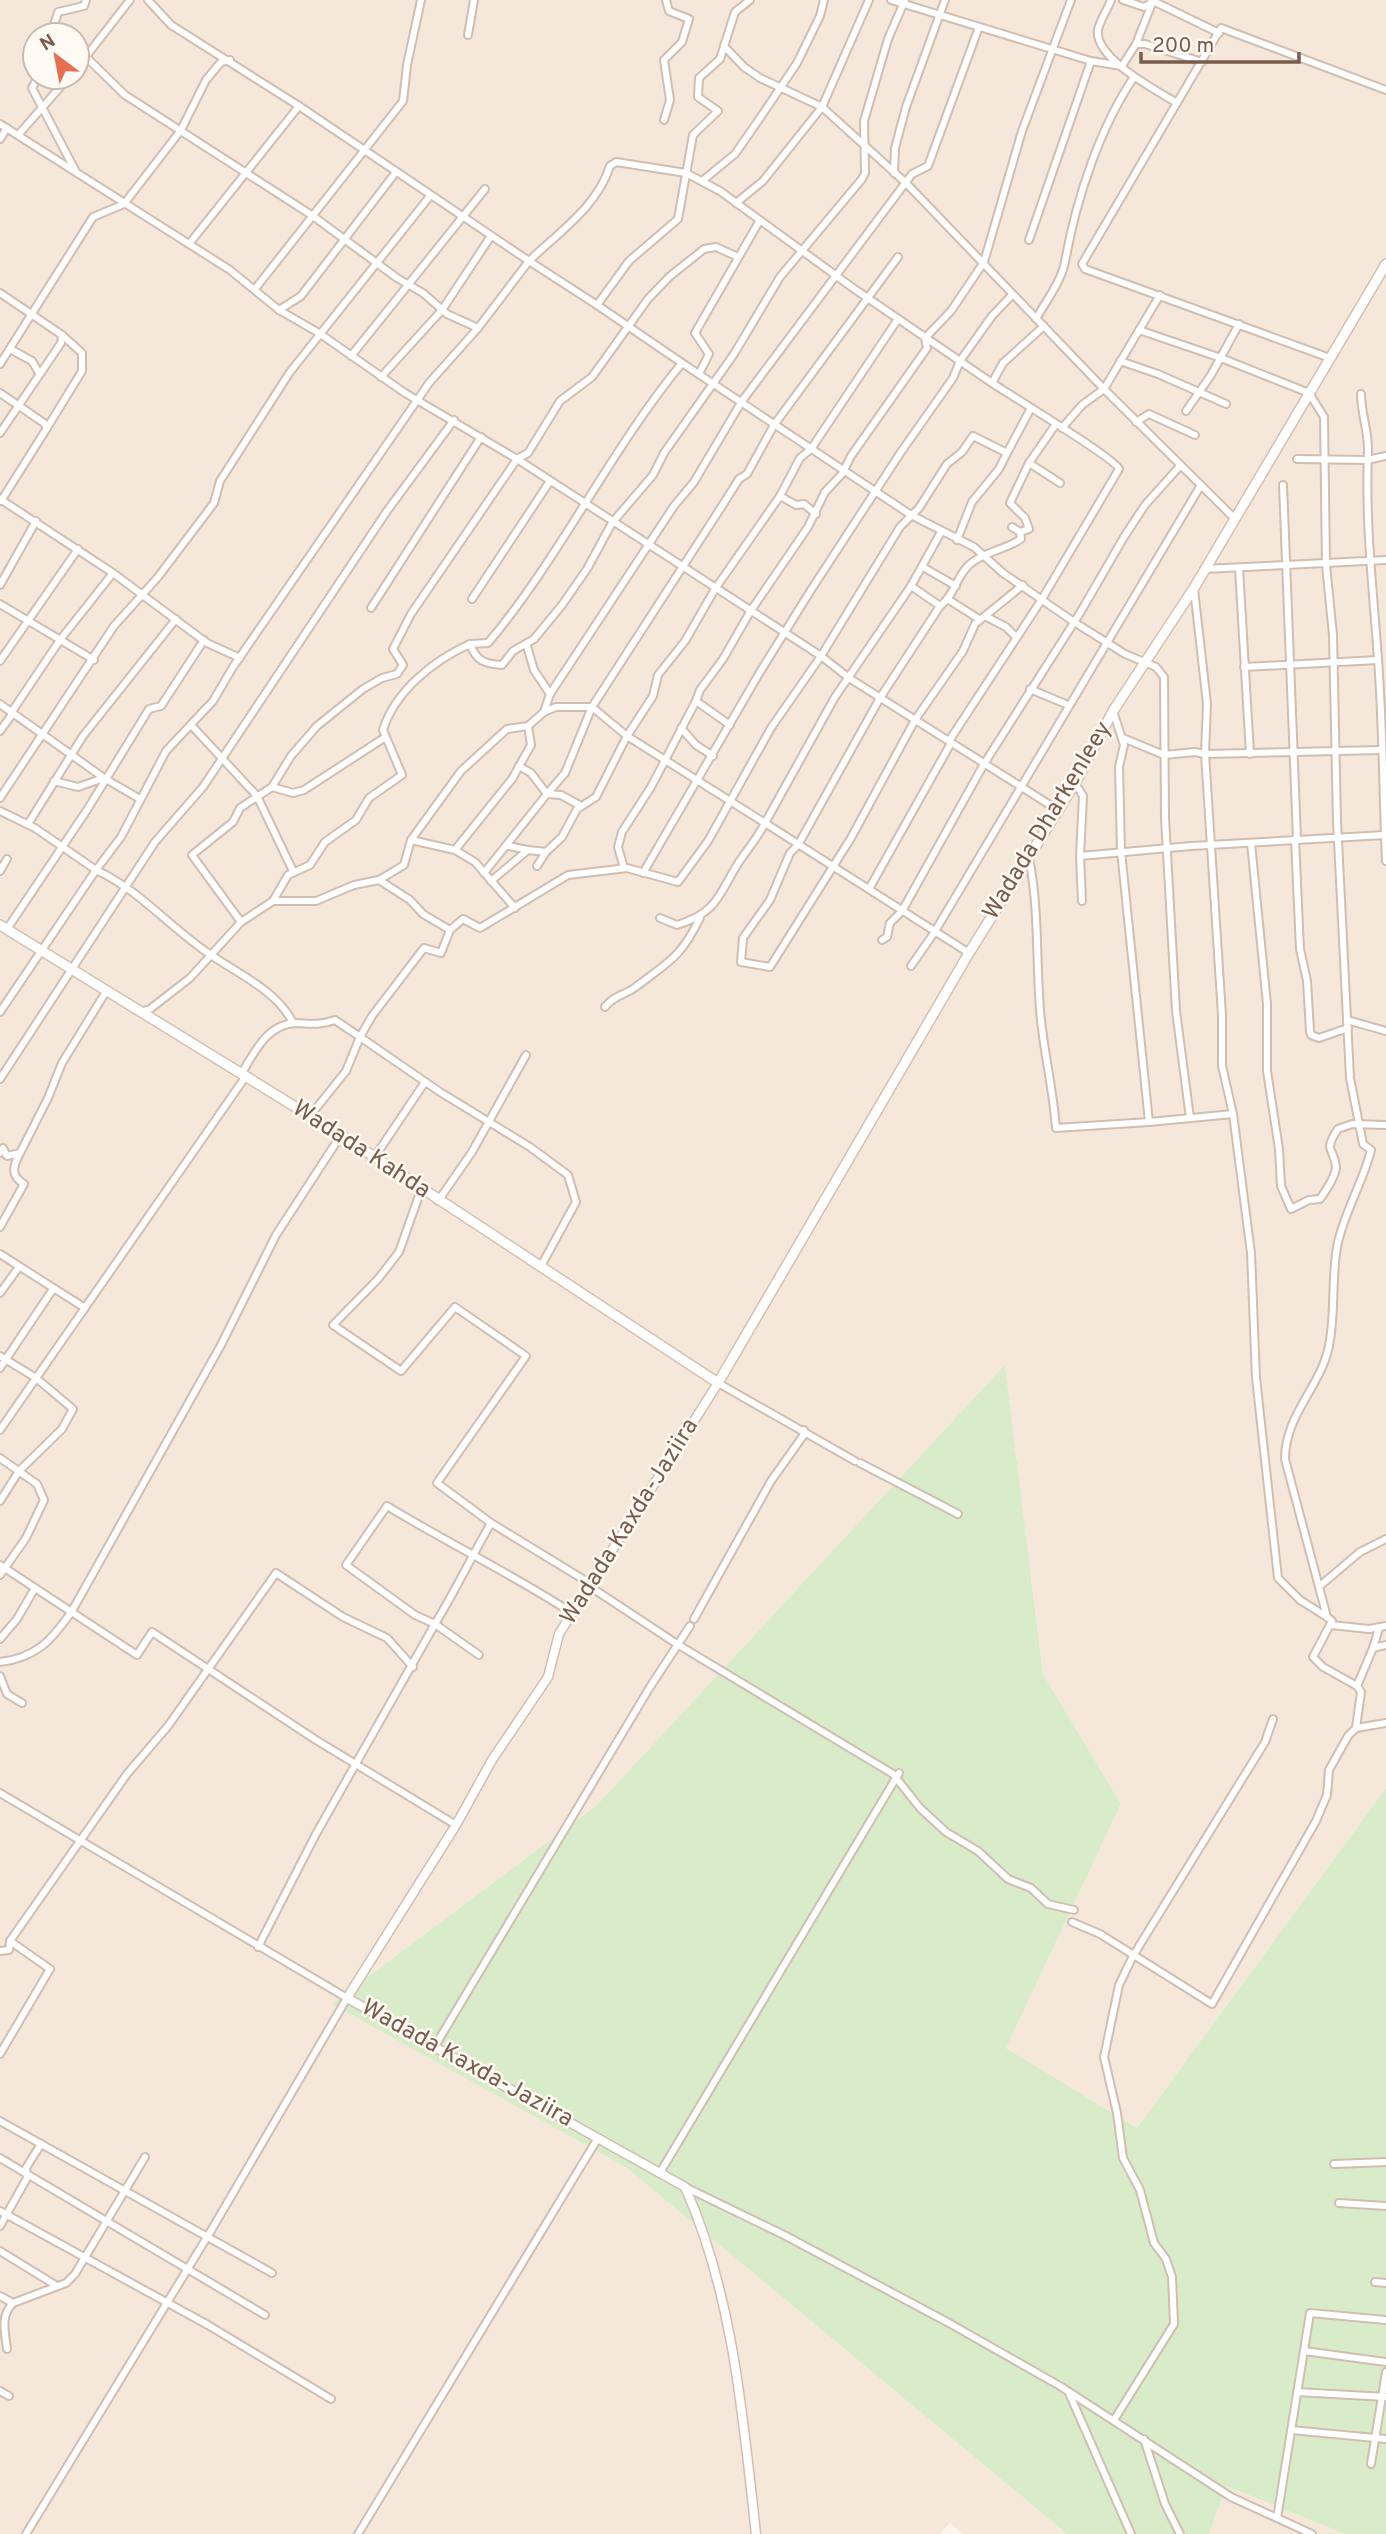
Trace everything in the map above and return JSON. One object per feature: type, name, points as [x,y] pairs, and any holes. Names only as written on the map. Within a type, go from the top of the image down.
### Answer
[{"type":"main road","name":"Wadada Dharkenleey","points":[[718,1382],[970,953],[1075,783],[1113,711],[1194,588],[1233,517],[1386,264]]},
{"type":"main road","name":"Wadada Kahda","points":[[2,928],[341,1135],[421,1190],[718,1382]]},
{"type":"street","points":[[55,21],[58,12],[84,6],[86,0]]},
{"type":"street","points":[[91,51],[130,0]]},
{"type":"street","points":[[148,0],[172,25],[366,150],[430,196],[742,401],[774,425],[911,515],[983,555],[1107,644],[1144,664],[1156,667],[1164,677],[1166,848],[1176,1011],[1190,1118]]},
{"type":"street","points":[[255,289],[403,101],[407,65],[421,0]]},
{"type":"street","points":[[468,35],[474,0]]},
{"type":"street","points":[[664,120],[670,100],[664,60],[682,42],[689,19],[669,11],[666,0]]},
{"type":"street","points":[[597,305],[629,261],[678,219],[694,135],[718,111],[698,97],[699,78],[714,67],[735,12],[751,0]]},
{"type":"street","points":[[702,181],[735,154],[797,62],[820,16],[824,0]]},
{"type":"street","points":[[736,203],[763,181],[822,107],[869,0]]},
{"type":"street","points":[[891,0],[1091,61],[1122,66]]},
{"type":"street","points":[[894,173],[895,148],[906,107],[945,0]]},
{"type":"street","points":[[925,338],[951,311],[984,262],[1022,131],[1035,103],[1071,0]]},
{"type":"street","points":[[1111,0],[1098,29],[1100,46],[1134,77],[1177,103]]},
{"type":"street","points":[[1123,0],[1144,7],[1152,1]]},
{"type":"street","points":[[1122,66],[1136,44],[1152,1]]},
{"type":"street","points":[[1152,1],[1219,33]]},
{"type":"street","points":[[470,644],[475,657],[487,664],[502,664],[513,651],[527,646],[562,605],[587,569],[612,523],[653,475],[664,453],[766,304],[780,277],[862,178],[865,173],[866,147],[864,121],[888,39],[904,2]]},
{"type":"street","points":[[544,712],[550,694],[694,482],[742,401],[912,174],[928,166],[979,27]]},
{"type":"street","points":[[1331,358],[1085,268],[1082,264],[1219,33],[1226,28],[1386,90]]},
{"type":"street","points":[[1136,44],[1154,45],[1202,62]]},
{"type":"street","points":[[724,46],[744,67],[822,107],[906,183],[1136,422],[1233,517]]},
{"type":"street","points":[[0,363],[93,217],[124,204],[181,130],[206,80],[221,62],[230,60]]},
{"type":"street","points":[[1029,240],[1091,61]]},
{"type":"street","points":[[91,62],[125,95],[313,216],[442,310],[478,328]]},
{"type":"street","points":[[1036,319],[1065,261],[1085,186],[1105,134],[1134,77]]},
{"type":"street","points":[[33,91],[76,171]]},
{"type":"street","points":[[19,134],[57,91]]},
{"type":"street","points":[[189,244],[299,106]]},
{"type":"street","points":[[0,139],[3,126],[19,134],[189,244],[255,289],[279,310],[319,333],[381,377],[517,459],[821,656],[849,678],[1058,810]]},
{"type":"street","points":[[0,1012],[40,950],[121,837],[166,751],[214,701],[240,658],[419,399],[529,261],[593,202],[604,185],[610,166],[616,162],[686,173],[702,181],[925,338],[1112,459],[1119,469],[1042,599],[950,742],[869,889]]},
{"type":"street","points":[[279,310],[301,296],[396,172]]},
{"type":"street","points":[[351,356],[485,189]]},
{"type":"street","points":[[0,798],[94,660],[114,626],[142,595],[214,503],[220,481],[319,333],[430,196]]},
{"type":"street","points":[[699,374],[709,354],[695,333],[760,220]]},
{"type":"street","points":[[381,377],[442,310],[491,236]]},
{"type":"street","points":[[241,922],[192,855],[233,822],[240,808],[272,787],[291,756],[317,726],[363,690],[382,678],[397,674],[403,665],[393,649],[396,639],[517,459],[528,453],[560,401],[592,377],[648,299],[669,277],[704,249],[716,247],[738,257]]},
{"type":"street","points":[[484,873],[565,773],[592,708],[739,479],[747,474],[774,425],[898,257]]},
{"type":"street","points":[[0,293],[62,335],[82,353],[82,372],[1,501],[78,549],[204,640],[240,658]]},
{"type":"street","points":[[643,873],[698,783],[760,671],[875,491],[953,378],[960,361],[992,316],[1012,295]]},
{"type":"street","points":[[1020,532],[1029,529],[1010,503],[1029,463],[1059,426],[1104,389],[1160,295]]},
{"type":"street","points":[[537,866],[545,852],[562,837],[581,806],[596,797],[627,736],[653,696],[658,675],[685,641],[715,589],[780,496],[797,463],[811,449],[898,319]]},
{"type":"street","points":[[1186,411],[1200,393],[1239,324]]},
{"type":"street","points":[[992,383],[1003,363],[1044,326]]},
{"type":"street","points":[[1139,330],[1221,358],[1309,393],[1324,417],[1325,565],[1333,662],[1338,837],[1350,1078],[1363,1144],[1371,1150],[1338,1243],[1332,1286],[1329,1348],[1300,1404],[1285,1449],[1298,1514],[1321,1585],[1327,1617]]},
{"type":"street","points":[[0,433],[61,343],[62,335]]},
{"type":"street","points":[[624,868],[618,847],[622,832],[651,786],[696,701],[699,690],[723,659],[750,612],[816,513],[825,492],[845,471],[851,456],[927,348],[925,338]]},
{"type":"street","points":[[10,349],[32,361],[39,373]]},
{"type":"street","points":[[1120,361],[1226,404]]},
{"type":"street","points":[[273,901],[280,884],[293,871],[310,864],[325,842],[355,820],[369,798],[402,775],[384,738],[385,722],[415,680],[450,653],[470,644],[488,643],[508,622],[583,503],[682,363]]},
{"type":"street","points":[[0,393],[47,428]]},
{"type":"street","points":[[1361,394],[1367,460],[1368,561],[1384,740],[1382,750],[1386,861]]},
{"type":"street","points":[[957,540],[972,502],[999,469],[1031,408]]},
{"type":"street","points":[[1136,422],[1149,414],[1195,435]]},
{"type":"street","points":[[0,1079],[155,842],[203,787],[387,511],[454,420]]},
{"type":"street","points":[[310,1116],[346,1071],[372,1016],[424,948],[441,953],[450,930],[463,919],[480,928],[568,876],[624,868],[678,882],[708,841],[783,708],[821,656],[900,527],[931,492],[947,464],[962,452],[973,436],[1007,453]]},
{"type":"street","points":[[371,608],[481,437]]},
{"type":"street","points":[[1297,459],[1367,460],[1386,456]]},
{"type":"street","points":[[1029,463],[1060,483]]},
{"type":"street","points":[[882,940],[887,937],[890,923],[902,911],[984,764],[1145,505],[1180,466]]},
{"type":"street","points":[[472,599],[550,481]]},
{"type":"street","points":[[911,966],[934,933],[1201,485]]},
{"type":"street","points":[[1283,485],[1284,566],[1296,752],[1300,949],[1307,981],[1310,1031],[1311,1035],[1319,1038],[1348,1024],[1386,1031]]},
{"type":"street","points":[[780,496],[796,505],[804,504],[816,513]]},
{"type":"street","points":[[0,585],[36,521]]},
{"type":"street","points":[[1012,527],[1020,532],[1021,539],[983,555],[964,570],[948,600],[940,606],[880,698],[798,845],[790,853],[770,900],[744,938],[741,962],[770,967],[833,868],[915,720],[982,618],[1023,585]]},
{"type":"street","points":[[605,1007],[613,998],[635,988],[664,968],[685,948],[700,918],[724,894],[736,868],[751,849],[821,720],[911,586],[941,532]]},
{"type":"street","points":[[0,661],[78,549]]},
{"type":"street","points":[[1204,569],[1386,560]]},
{"type":"street","points":[[923,567],[956,586]]},
{"type":"street","points":[[1239,568],[1250,754]]},
{"type":"street","points":[[0,731],[60,640],[113,573]]},
{"type":"street","points":[[911,586],[940,606]]},
{"type":"street","points":[[1194,588],[1207,704],[1205,754],[1222,1015],[1222,1066],[1234,1114],[1251,1253],[1256,1378],[1278,1578],[1300,1600],[1332,1621],[1313,1657],[1323,1667],[1357,1686],[1361,1692],[1356,1728]]},
{"type":"street","points":[[948,600],[1006,627],[1016,637]]},
{"type":"street","points":[[0,604],[94,660]]},
{"type":"street","points":[[28,824],[72,752],[176,619]]},
{"type":"street","points":[[2,928],[80,821],[104,778],[149,709],[161,706],[204,640]]},
{"type":"street","points":[[527,646],[534,670],[550,694]]},
{"type":"street","points":[[1244,667],[1289,662],[1378,660]]},
{"type":"street","points":[[1030,689],[1068,705]]},
{"type":"street","points":[[696,701],[730,724]]},
{"type":"street","points":[[0,705],[72,752],[104,778],[140,799]]},
{"type":"street","points":[[140,1012],[150,1009],[190,978],[241,922],[273,901],[316,901],[354,885],[379,880],[404,865],[411,840],[461,771],[507,729],[528,726],[544,712],[556,707],[592,708],[627,736],[698,783],[869,889],[934,933],[970,953]]},
{"type":"street","points":[[1113,711],[1124,738],[1119,766],[1121,851],[1149,1122]]},
{"type":"street","points":[[192,726],[257,796],[293,871]]},
{"type":"street","points":[[455,850],[519,766],[531,745],[528,726]]},
{"type":"street","points":[[681,728],[696,745],[713,756]]},
{"type":"street","points":[[272,787],[293,793],[304,790],[384,738]]},
{"type":"street","points":[[1124,738],[1164,755],[1195,752],[1250,754],[1382,750]]},
{"type":"street","points":[[519,766],[531,773],[547,794],[561,795],[581,806]]},
{"type":"street","points":[[54,780],[78,787],[104,778]]},
{"type":"street","points":[[1075,783],[1083,796],[1080,856],[1082,901]]},
{"type":"street","points":[[0,811],[28,824],[96,870],[128,887],[212,955],[271,996],[288,1013],[293,1023]]},
{"type":"street","points":[[1080,856],[1121,851],[1385,835]]},
{"type":"street","points":[[411,840],[455,850],[475,862],[515,908]]},
{"type":"street","points":[[1251,843],[1267,1004],[1267,1071],[1281,1186],[1291,1209],[1309,1199],[1321,1199],[1336,1168],[1331,1156],[1332,1139],[1345,1126],[1386,1125]]},
{"type":"street","points":[[508,846],[545,852]]},
{"type":"street","points":[[491,881],[528,850]]},
{"type":"street","points":[[1029,858],[1034,883],[1040,1012],[1053,1082],[1056,1128],[1234,1114]]},
{"type":"street","points":[[0,871],[7,859]]},
{"type":"street","points":[[379,880],[410,900],[423,915],[450,930]]},
{"type":"street","points":[[660,918],[677,926],[700,918]]},
{"type":"street","points":[[0,1227],[24,1184],[13,1168],[62,1063],[107,990]]},
{"type":"street","points":[[0,1430],[244,1074],[264,1035],[293,1023],[318,1026],[335,1020],[425,1082],[530,1147],[568,1175],[576,1202],[541,1266]]},
{"type":"street","points":[[438,1200],[489,1123],[526,1055]]},
{"type":"street","points":[[374,1158],[425,1082]]},
{"type":"street","points":[[0,1662],[32,1654],[44,1646],[72,1611],[221,1345],[276,1235],[341,1135]]},
{"type":"street","points":[[1,1149],[7,1156],[20,1153]]},
{"type":"street","points":[[421,1190],[399,1252],[378,1279],[332,1325],[401,1371],[455,1307],[526,1356],[437,1483],[491,1523],[677,1644],[893,1774],[946,1832],[978,1852],[1008,1879],[1031,1888],[1048,1904],[1074,1910]]},
{"type":"street","points":[[0,1254],[85,1308]]},
{"type":"street","points":[[0,1293],[19,1267]]},
{"type":"street","points":[[0,1368],[3,1358],[52,1289]]},
{"type":"street","points":[[0,1502],[19,1471],[62,1429],[74,1409],[36,1378],[3,1358]]},
{"type":"street","points":[[718,1382],[857,1462],[958,1514]]},
{"type":"street","name":"Wadada Kaxda-Jaziira","points":[[685,2187],[661,2171],[347,1998],[456,1825],[492,1760],[548,1677],[559,1634],[718,1382]]},
{"type":"street","points":[[435,2046],[692,1623],[771,1481],[803,1436],[804,1430]]},
{"type":"street","points":[[0,1458],[37,1484],[44,1500],[26,1538],[2,1566],[0,1576]]},
{"type":"street","points":[[480,1655],[435,1624],[415,1615],[346,1565],[387,1506],[471,1557],[511,1575],[572,1613]]},
{"type":"street","points":[[258,1947],[491,1523]]},
{"type":"street","points":[[1321,1585],[1360,1552],[1386,1539]]},
{"type":"street","points":[[2,1566],[137,1655],[152,1632],[456,1825]]},
{"type":"street","points":[[0,1951],[9,1950],[10,1941],[127,1774],[157,1741],[276,1573],[343,1617],[387,1638],[413,1667]]},
{"type":"street","points":[[0,1639],[17,1619],[35,1588]]},
{"type":"street","points":[[1331,1625],[1382,1627],[1357,1686]]},
{"type":"street","points":[[1373,1648],[1386,1645]]},
{"type":"street","points":[[0,1676],[7,1694],[22,1703]]},
{"type":"street","points":[[1114,2420],[1174,2324],[1172,2277],[1166,2259],[1154,2243],[1140,2190],[1123,2158],[1117,2113],[1104,2057],[1119,1985],[1133,1956],[1265,1742],[1273,1719]]},
{"type":"street","points":[[1072,1922],[1100,1934],[1212,2004],[1316,1821],[1327,1795],[1329,1770],[1348,1736],[1356,1728],[1386,1723]]},
{"type":"street","points":[[661,2171],[899,1773]]},
{"type":"street","points":[[0,1793],[347,1998],[208,2236],[26,2534]]},
{"type":"street","points":[[0,2054],[50,1969],[10,1941]]},
{"type":"street","points":[[0,2121],[272,2273]]},
{"type":"street","points":[[358,2534],[598,2138]]},
{"type":"street","points":[[0,2226],[3,2213],[27,2174],[26,2168],[41,2144]]},
{"type":"street","points":[[0,2345],[7,2349],[3,2320],[5,2311],[13,2304],[66,2283],[75,2274],[145,2157]]},
{"type":"street","points":[[0,2158],[265,2315]]},
{"type":"street","points":[[1334,2164],[1386,2162]]},
{"type":"street","points":[[685,2187],[784,2235],[1069,2391],[1231,2497],[1312,2534]]},
{"type":"street","points":[[685,2187],[697,2214],[729,2324],[756,2534]]},
{"type":"street","points":[[1339,2203],[1386,2206]]},
{"type":"street","points":[[3,2213],[168,2302],[331,2399]]},
{"type":"street","points":[[0,2251],[57,2286]]},
{"type":"street","points":[[1375,2282],[1386,2283]]},
{"type":"street","points":[[0,2296],[13,2304]]},
{"type":"street","points":[[1277,2518],[1310,2313],[1386,2320]]},
{"type":"street","points":[[1304,2351],[1386,2362]]},
{"type":"street","points":[[1371,2464],[1384,2397],[1386,2371]]},
{"type":"street","points":[[0,2391],[9,2396]]},
{"type":"street","points":[[1069,2391],[1131,2534]]},
{"type":"street","points":[[1297,2392],[1384,2397]]},
{"type":"street","points":[[1291,2430],[1386,2439]]},
{"type":"street","points":[[1144,2439],[1165,2504],[1180,2534]]},
{"type":"shaded area","points":[[0,0],[1386,0],[1386,1788],[1137,2128],[1006,2048],[1121,1804],[1043,1674],[1005,1366],[597,1805],[333,2004],[627,2168],[1067,2534],[963,2534],[950,2523],[940,2534],[0,2534]]},
{"type":"shaded area","points":[[1225,2486],[1345,2534],[1209,2534]]},
{"type":"green space","points":[[1005,1365],[1043,1674],[1121,1804],[1006,2048],[1137,2128],[1386,1788],[1386,2534],[1345,2534],[1226,2486],[1209,2534],[1067,2534],[627,2168],[332,2004],[597,1805]]}]
